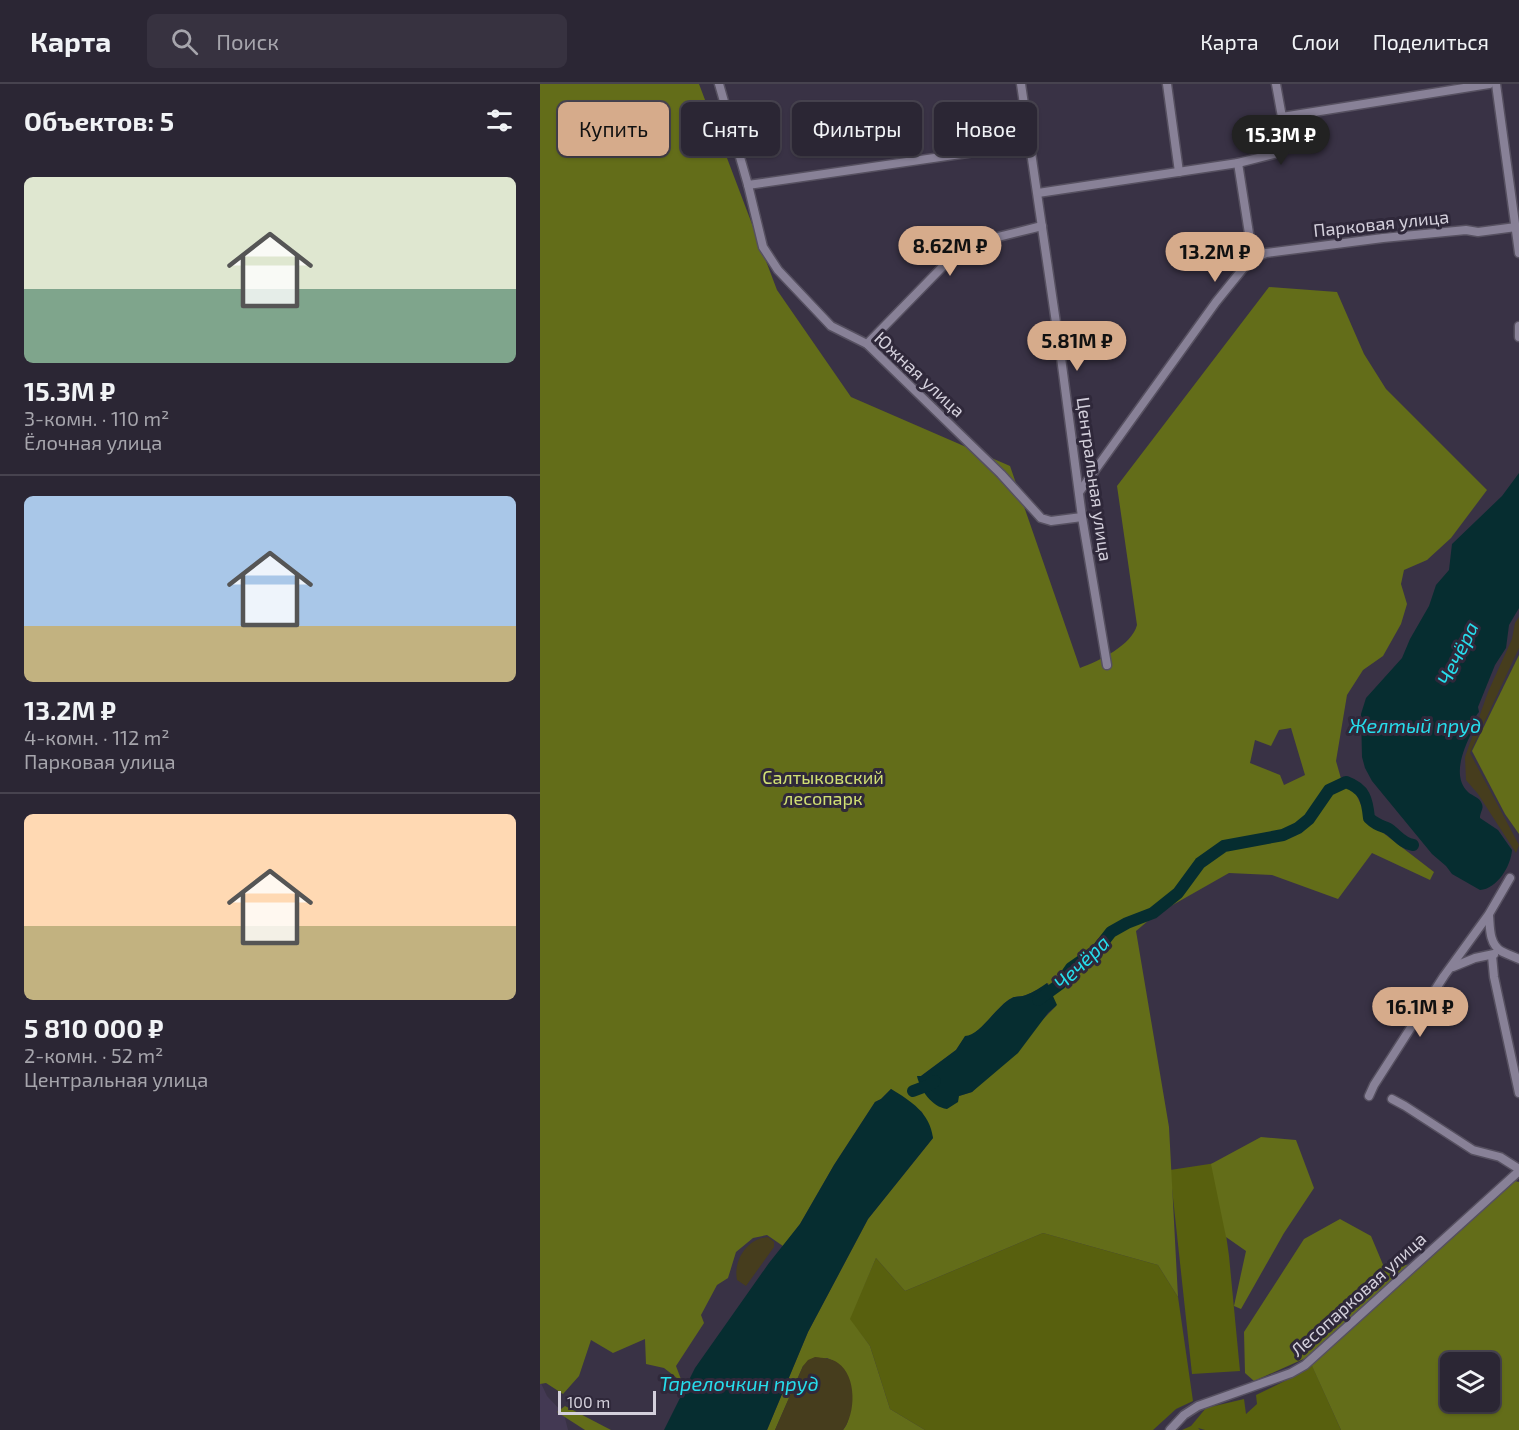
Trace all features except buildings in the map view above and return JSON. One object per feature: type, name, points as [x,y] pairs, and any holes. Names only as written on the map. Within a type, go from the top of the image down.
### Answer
[{"type":"street","name":"Южная улица","points":[[718,84],[748,184],[763,247],[778,270],[831,326],[867,344],[1001,474],[1041,518],[1051,521],[1082,517]]},
{"type":"street","name":"Центральная улица","points":[[1021,84],[1024,102]]},
{"type":"street","points":[[1167,84],[1179,172]]},
{"type":"street","points":[[1038,193],[1238,163],[1282,152],[1287,147],[1276,84]]},
{"type":"street","points":[[1282,117],[1489,84]]},
{"type":"street","points":[[1496,84],[1519,253]]},
{"type":"street","points":[[748,184],[945,156]]},
{"type":"street","name":"Центральная улица","points":[[1032,156],[1082,517],[1107,665]]},
{"type":"street","points":[[1080,490],[1216,302],[1253,259],[1238,163]]},
{"type":"street","points":[[867,344],[957,252],[970,244],[1042,226]]},
{"type":"street","name":"Парковая улица","points":[[1253,259],[1266,254],[1383,238],[1466,230],[1478,232],[1516,227]]},
{"type":"street","points":[[1519,326],[1519,336]]},
{"type":"street","points":[[1369,1096],[1386,1066],[1489,914],[1510,878]]},
{"type":"street","points":[[1489,914],[1496,953],[1494,977],[1519,1093]]},
{"type":"street","points":[[1451,968],[1474,958],[1496,953],[1519,959]]},
{"type":"street","points":[[1392,1100],[1406,1106],[1473,1150],[1500,1157],[1519,1170]]},
{"type":"street","name":"Лесопарковая улица","points":[[1170,1430],[1191,1410],[1291,1373],[1305,1365],[1519,1170]]},
{"type":"shaded area","points":[[540,1381],[547,1396],[564,1414],[568,1430],[540,1430]]},
{"type":"green space","name":"Салтыковский лесопарк","points":[[540,84],[699,84],[706,102],[681,102],[681,156],[726,156],[777,290],[851,397],[1010,466],[1080,668],[1105,657],[1122,646],[1137,625],[1117,486],[1269,287],[1337,292],[1364,354],[1386,389],[1487,490],[1451,538],[1427,560],[1404,570],[1401,584],[1407,604],[1401,624],[1383,656],[1363,670],[1347,695],[1336,761],[1342,782],[1356,794],[1369,822],[1434,872],[1430,880],[1372,853],[1338,899],[1272,875],[1229,873],[1155,915],[1136,931],[1169,1127],[1178,1297],[1158,1265],[1043,1233],[905,1291],[876,1258],[850,1319],[870,1346],[890,1409],[925,1430],[843,1430],[849,1416],[850,1384],[841,1367],[827,1358],[803,1366],[775,1430],[767,1430],[808,1332],[868,1219],[933,1138],[922,1112],[891,1089],[875,1102],[834,1165],[800,1224],[783,1246],[767,1235],[753,1238],[736,1252],[728,1278],[717,1285],[701,1315],[704,1323],[676,1366],[682,1382],[664,1368],[646,1364],[645,1339],[613,1353],[591,1340],[579,1376],[563,1394],[546,1383],[540,1384]],"holes":[[[1291,728],[1305,775],[1284,785],[1280,775],[1250,763],[1255,740],[1271,746],[1279,730]],[[1048,983],[1056,1006],[972,1092],[959,1096],[918,1076],[956,1050],[965,1037],[977,1031],[1014,997],[1029,994]]]},
{"type":"green space","points":[[1519,655],[1519,834],[1505,814],[1472,751]]},
{"type":"green space","points":[[1261,1137],[1296,1140],[1314,1188],[1284,1233],[1241,1309],[1234,1306],[1246,1251],[1226,1237],[1211,1164]]},
{"type":"green space","points":[[1216,1163],[1229,1256],[1240,1371],[1192,1374],[1170,1170]]},
{"type":"green space","points":[[1515,1181],[1519,1182],[1519,1430],[1341,1430],[1308,1357],[1254,1381],[1245,1373],[1244,1332],[1304,1239],[1340,1219],[1371,1236],[1384,1267],[1428,1260]]},
{"type":"green space","points":[[1043,1233],[1158,1265],[1178,1297],[1193,1401],[1176,1409],[1153,1430],[925,1430],[890,1409],[870,1346],[849,1319],[876,1258],[905,1291]]},
{"type":"green space","points":[[1311,1363],[1341,1430],[1205,1430],[1198,1428],[1200,1430],[1182,1430],[1191,1426],[1206,1408],[1244,1399],[1246,1414],[1257,1404],[1256,1395],[1299,1374]]},
{"type":"green space","points":[[565,1406],[611,1430],[585,1430],[557,1412]]},
{"type":"sand","points":[[1519,617],[1519,648],[1470,753],[1519,845],[1516,853],[1478,794],[1466,780],[1465,757],[1488,692],[1512,639],[1515,623]]},
{"type":"sand","points":[[768,1237],[774,1242],[774,1247],[746,1286],[737,1280],[736,1272],[740,1258],[748,1246]]},
{"type":"sand","points":[[815,1357],[835,1361],[849,1377],[852,1405],[847,1423],[843,1430],[775,1430],[803,1366]]},
{"type":"water","name":"Желтый пруд","points":[[1519,473],[1519,608],[1509,625],[1506,648],[1495,665],[1478,707],[1479,712],[1460,763],[1463,786],[1482,804],[1480,818],[1498,830],[1512,850],[1509,863],[1502,876],[1492,886],[1480,890],[1452,874],[1432,854],[1372,781],[1362,757],[1361,714],[1366,698],[1402,658],[1429,606],[1436,585],[1449,570],[1452,544],[1502,496]]},
{"type":"water","points":[[1047,983],[1057,1005],[1048,1013],[1018,1053],[972,1092],[959,1096],[958,1102],[947,1109],[936,1105],[924,1092],[917,1076],[921,1076],[956,1050],[965,1036],[976,1031],[1006,1002],[1014,997],[1029,994]]},
{"type":"water","name":"Тарелочкин пруд","points":[[891,1089],[912,1103],[924,1115],[933,1138],[868,1219],[808,1332],[767,1430],[664,1430],[695,1368],[769,1263],[800,1224],[834,1165],[875,1102]]},
{"type":"waterway","name":"Чечёра","points":[[1038,1000],[1060,984],[1071,968],[1097,950],[1111,932],[1153,913],[1178,893],[1200,863],[1224,846],[1283,835],[1298,828],[1309,819],[1329,790],[1346,782],[1361,791],[1369,818],[1413,845]]},
{"type":"waterway","name":"Чечёра","points":[[913,1091],[935,1081]]}]
